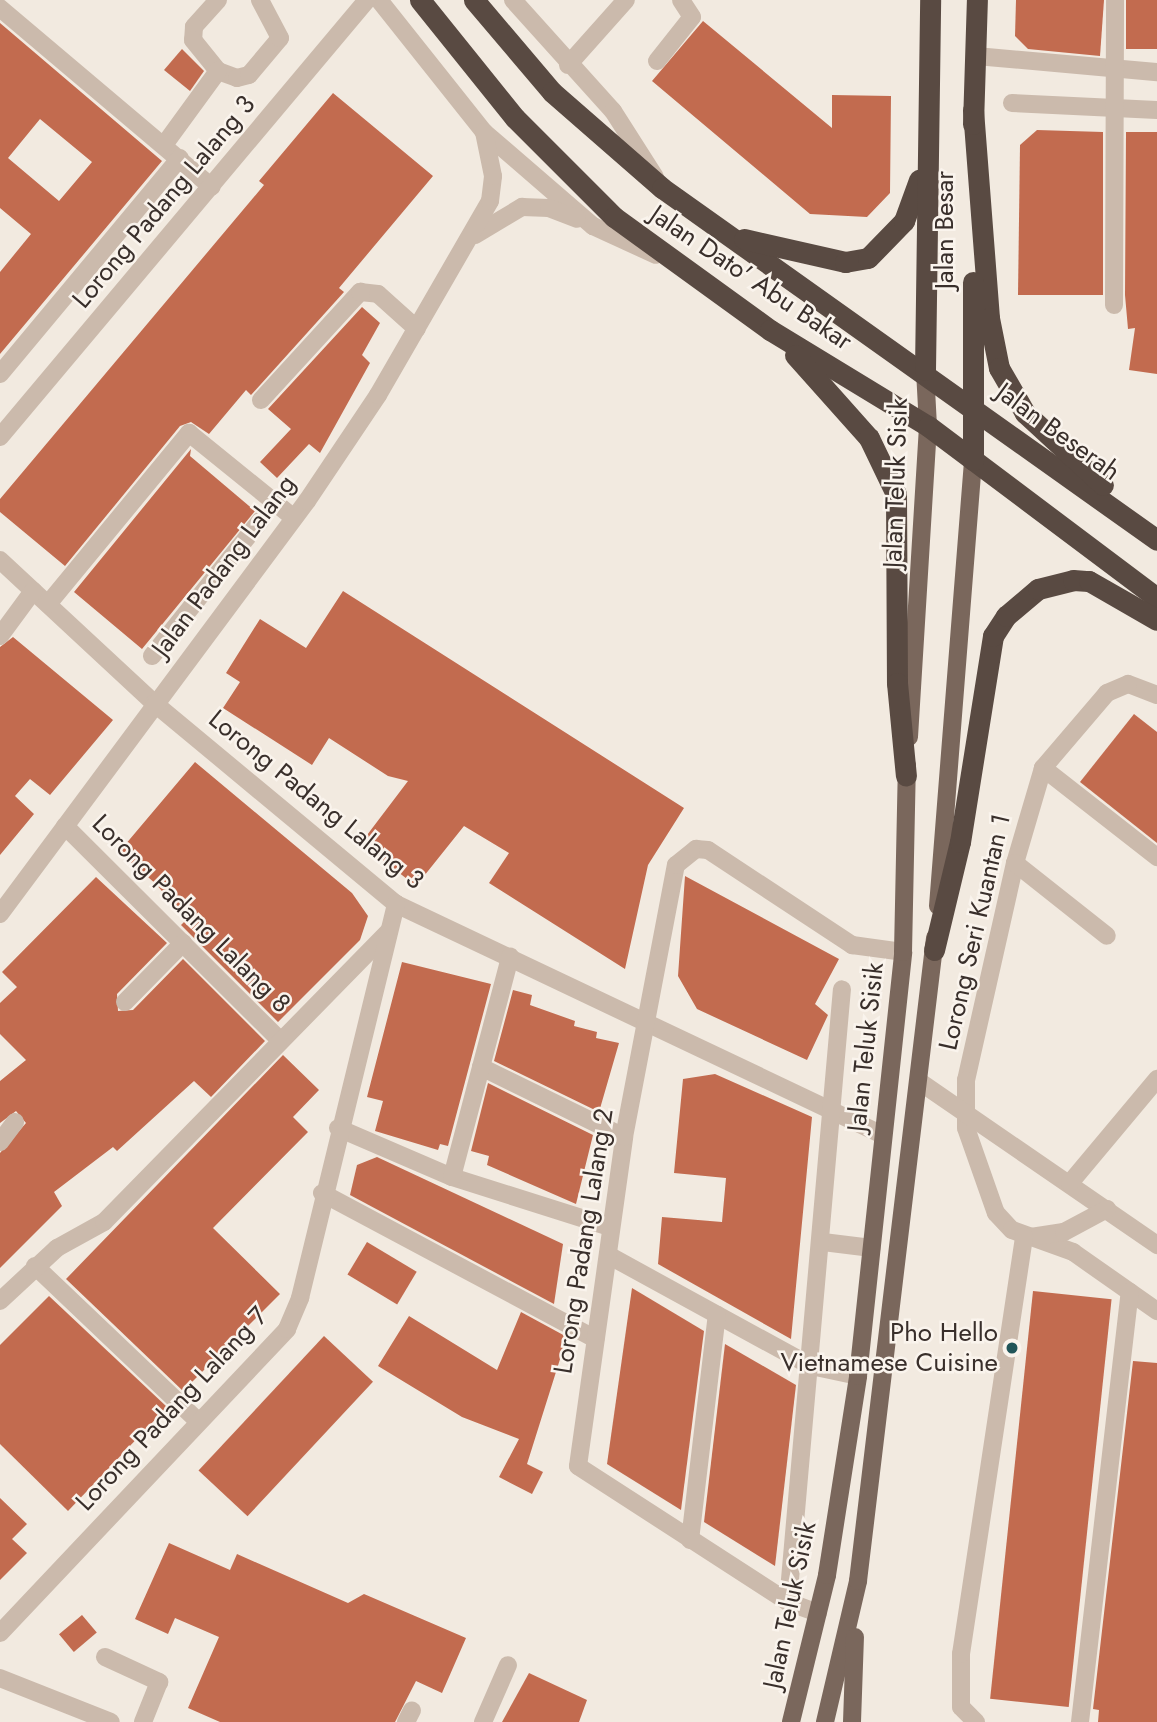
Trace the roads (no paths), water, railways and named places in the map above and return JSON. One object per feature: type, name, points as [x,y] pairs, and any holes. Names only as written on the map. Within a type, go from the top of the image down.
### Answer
[{"type":"highway","name":"Jalan Dato' Abu Bakar","points":[[420,0],[515,118],[614,217],[668,261],[770,330],[928,426]]},
{"type":"highway","name":"Jalan Dato' Abu Bakar","points":[[474,0],[552,92],[662,188],[925,370]]},
{"type":"highway","name":"Jalan Besar","points":[[925,370],[925,164],[930,0]]},
{"type":"highway","name":"Jalan Besar","points":[[973,460],[976,407],[973,110],[977,0]]},
{"type":"highway","points":[[973,110],[989,318],[999,368],[1045,434],[1157,533]]},
{"type":"highway","points":[[731,236],[834,260],[868,258],[904,221],[925,164]]},
{"type":"highway","points":[[770,330],[850,412],[896,494],[897,683],[906,776]]},
{"type":"highway","name":"Jalan Beserah","points":[[925,370],[1157,540]]},
{"type":"highway","points":[[928,426],[1157,598]]},
{"type":"highway","points":[[934,950],[960,842],[993,636],[1006,616],[1038,589],[1073,580],[1089,581],[1157,620]]},
{"type":"main road","name":"Jalan Teluk Sisik","points":[[791,1722],[818,1613],[858,1376],[903,952],[906,776],[928,426],[925,370]]},
{"type":"main road","points":[[852,1722],[858,1581],[934,950],[973,460]]},
{"type":"main road","points":[[825,1722],[858,1581]]},
{"type":"street","points":[[218,0],[192,35],[218,71],[227,77],[249,75],[280,38],[260,0]]},
{"type":"street","name":"Lorong Padang Lalang 3","points":[[0,437],[367,0]]},
{"type":"street","points":[[379,0],[484,132],[593,226]]},
{"type":"street","points":[[513,0],[568,65],[612,111],[662,188]]},
{"type":"street","points":[[568,65],[626,0]]},
{"type":"street","points":[[657,61],[692,17],[681,0]]},
{"type":"street","points":[[1114,305],[1115,0]]},
{"type":"street","points":[[0,8],[212,187]]},
{"type":"street","points":[[976,56],[1157,72]]},
{"type":"street","points":[[164,145],[218,71]]},
{"type":"street","points":[[1013,103],[1157,110]]},
{"type":"street","points":[[473,237],[493,176],[484,132]]},
{"type":"street","points":[[0,374],[180,158]]},
{"type":"street","points":[[473,237],[506,213],[535,206],[593,226],[668,261]]},
{"type":"street","name":"Jalan Padang Lalang","points":[[0,915],[154,703],[294,518],[417,329],[473,237]]},
{"type":"street","points":[[261,400],[360,292],[378,294],[417,329]]},
{"type":"street","points":[[48,604],[189,433],[294,518]]},
{"type":"street","points":[[152,656],[261,520]]},
{"type":"street","name":"Lorong Padang Lalang 3","points":[[0,560],[154,703],[396,904],[831,1107],[883,1135]]},
{"type":"street","points":[[0,636],[33,591]]},
{"type":"street","points":[[203,593],[224,610]]},
{"type":"street","points":[[1157,695],[1128,684],[1107,693],[1043,768],[1157,857]]},
{"type":"street","name":"Lorong Seri Kuantan 1","points":[[1024,1237],[996,1213],[966,1128],[967,1080],[1015,863],[1043,768]]},
{"type":"street","name":"Lorong Padang Lalang 8","points":[[65,826],[280,1040]]},
{"type":"street","name":"Lorong Padang Lalang 2","points":[[690,1540],[578,1468],[624,1137],[648,1022],[666,894],[676,865],[696,849],[708,850],[852,944],[903,952]]},
{"type":"street","points":[[1015,863],[1107,936]]},
{"type":"street","name":"Lorong Padang Lalang 7","points":[[0,1633],[287,1329],[396,904]]},
{"type":"street","name":"Lorong Padang Lalang 8","points":[[0,1301],[34,1266],[104,1222],[389,932]]},
{"type":"street","points":[[125,1002],[183,943]]},
{"type":"street","points":[[452,1177],[510,957]]},
{"type":"street","points":[[788,1602],[823,1242],[831,1107],[842,989]]},
{"type":"street","points":[[481,1067],[624,1137]]},
{"type":"street","points":[[1070,1183],[1157,1079]]},
{"type":"street","points":[[920,1082],[967,1109],[1157,1245]]},
{"type":"street","points":[[0,1142],[15,1122]]},
{"type":"street","points":[[338,1128],[452,1177],[610,1227]]},
{"type":"street","points":[[322,1192],[596,1339]]},
{"type":"street","points":[[1024,1237],[1064,1232],[1107,1209]]},
{"type":"street","points":[[1024,1237],[1073,1252],[1157,1311]]},
{"type":"street","points":[[976,1722],[961,1707],[961,1654],[1024,1237]]},
{"type":"street","points":[[823,1242],[872,1248]]},
{"type":"street","points":[[608,1255],[811,1366],[858,1376]]},
{"type":"street","points":[[34,1266],[199,1422]]},
{"type":"street","points":[[1080,1722],[1130,1292]]},
{"type":"street","points":[[717,1314],[690,1540],[788,1602],[818,1613]]},
{"type":"street","points":[[105,1657],[159,1682],[143,1722]]},
{"type":"street","points":[[484,1722],[508,1665]]},
{"type":"street","points":[[0,1678],[111,1722]]},
{"type":"place","name":"Pho Hello Vietnamese Cuisine","points":[[1012,1348]]}]
